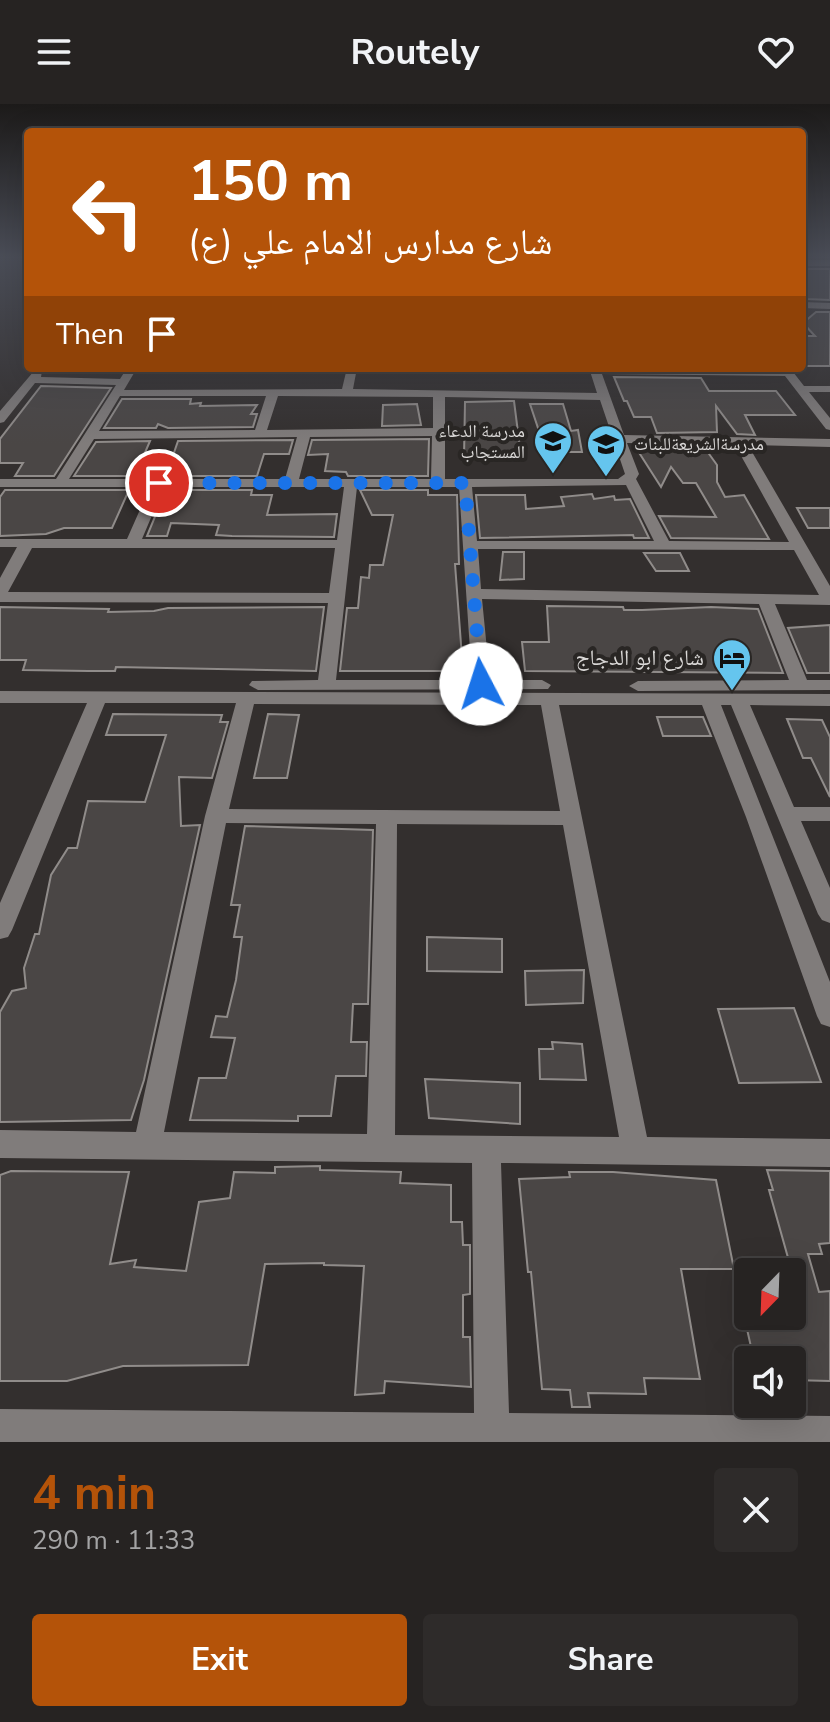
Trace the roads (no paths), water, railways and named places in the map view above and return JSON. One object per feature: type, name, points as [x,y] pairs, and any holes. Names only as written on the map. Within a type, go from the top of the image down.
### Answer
[{"type":"street","points":[[0,399],[24,371]]},
{"type":"street","points":[[0,419],[38,372]]},
{"type":"street","points":[[60,483],[129,372]]},
{"type":"street","points":[[347,392],[351,372]]},
{"type":"street","points":[[0,483],[614,484],[629,479],[632,474],[595,372]]},
{"type":"street","points":[[787,372],[830,426]]},
{"type":"street","points":[[31,380],[119,388],[273,393],[604,397]]},
{"type":"street","points":[[801,389],[830,389]]},
{"type":"street","points":[[260,432],[273,393]]},
{"type":"street","points":[[438,483],[439,393]]},
{"type":"street","points":[[291,483],[305,431]]},
{"type":"street","points":[[89,435],[440,432]]},
{"type":"street","points":[[619,439],[830,443]]},
{"type":"street","points":[[474,594],[830,600],[740,442]]},
{"type":"street","points":[[629,479],[664,546]]},
{"type":"street","points":[[132,544],[159,483]]},
{"type":"street","points":[[326,685],[351,483]]},
{"type":"street","points":[[465,483],[481,684]]},
{"type":"street","points":[[0,543],[343,544]]},
{"type":"street","points":[[27,543],[0,594],[337,598]]},
{"type":"street","points":[[470,545],[800,546]]},
{"type":"street","points":[[764,597],[800,685]]},
{"type":"street","points":[[0,683],[830,685]]},
{"type":"street","points":[[0,697],[830,700]]},
{"type":"street","points":[[0,930],[9,887],[98,698]]},
{"type":"street","points":[[549,698],[635,1149]]},
{"type":"street","points":[[147,1145],[192,941],[215,816],[246,699]]},
{"type":"street","points":[[738,699],[790,814],[830,914]]},
{"type":"street","points":[[710,701],[757,817],[830,1016]]},
{"type":"street","points":[[790,814],[830,814]]},
{"type":"street","points":[[215,816],[574,818]]},
{"type":"street","points":[[381,1148],[387,816]]},
{"type":"street","points":[[0,1144],[830,1153]]},
{"type":"street","points":[[486,1150],[492,1430]]},
{"type":"street","points":[[0,1426],[830,1434]]},
{"type":"place","name":"مدرسة الدعاء المستجاب","points":[[553,475]]},
{"type":"place","name":"مدرسةالشريعةللبنات","points":[[606,478]]},
{"type":"place","name":"شارع ابو الدجاج","points":[[732,692]]}]
